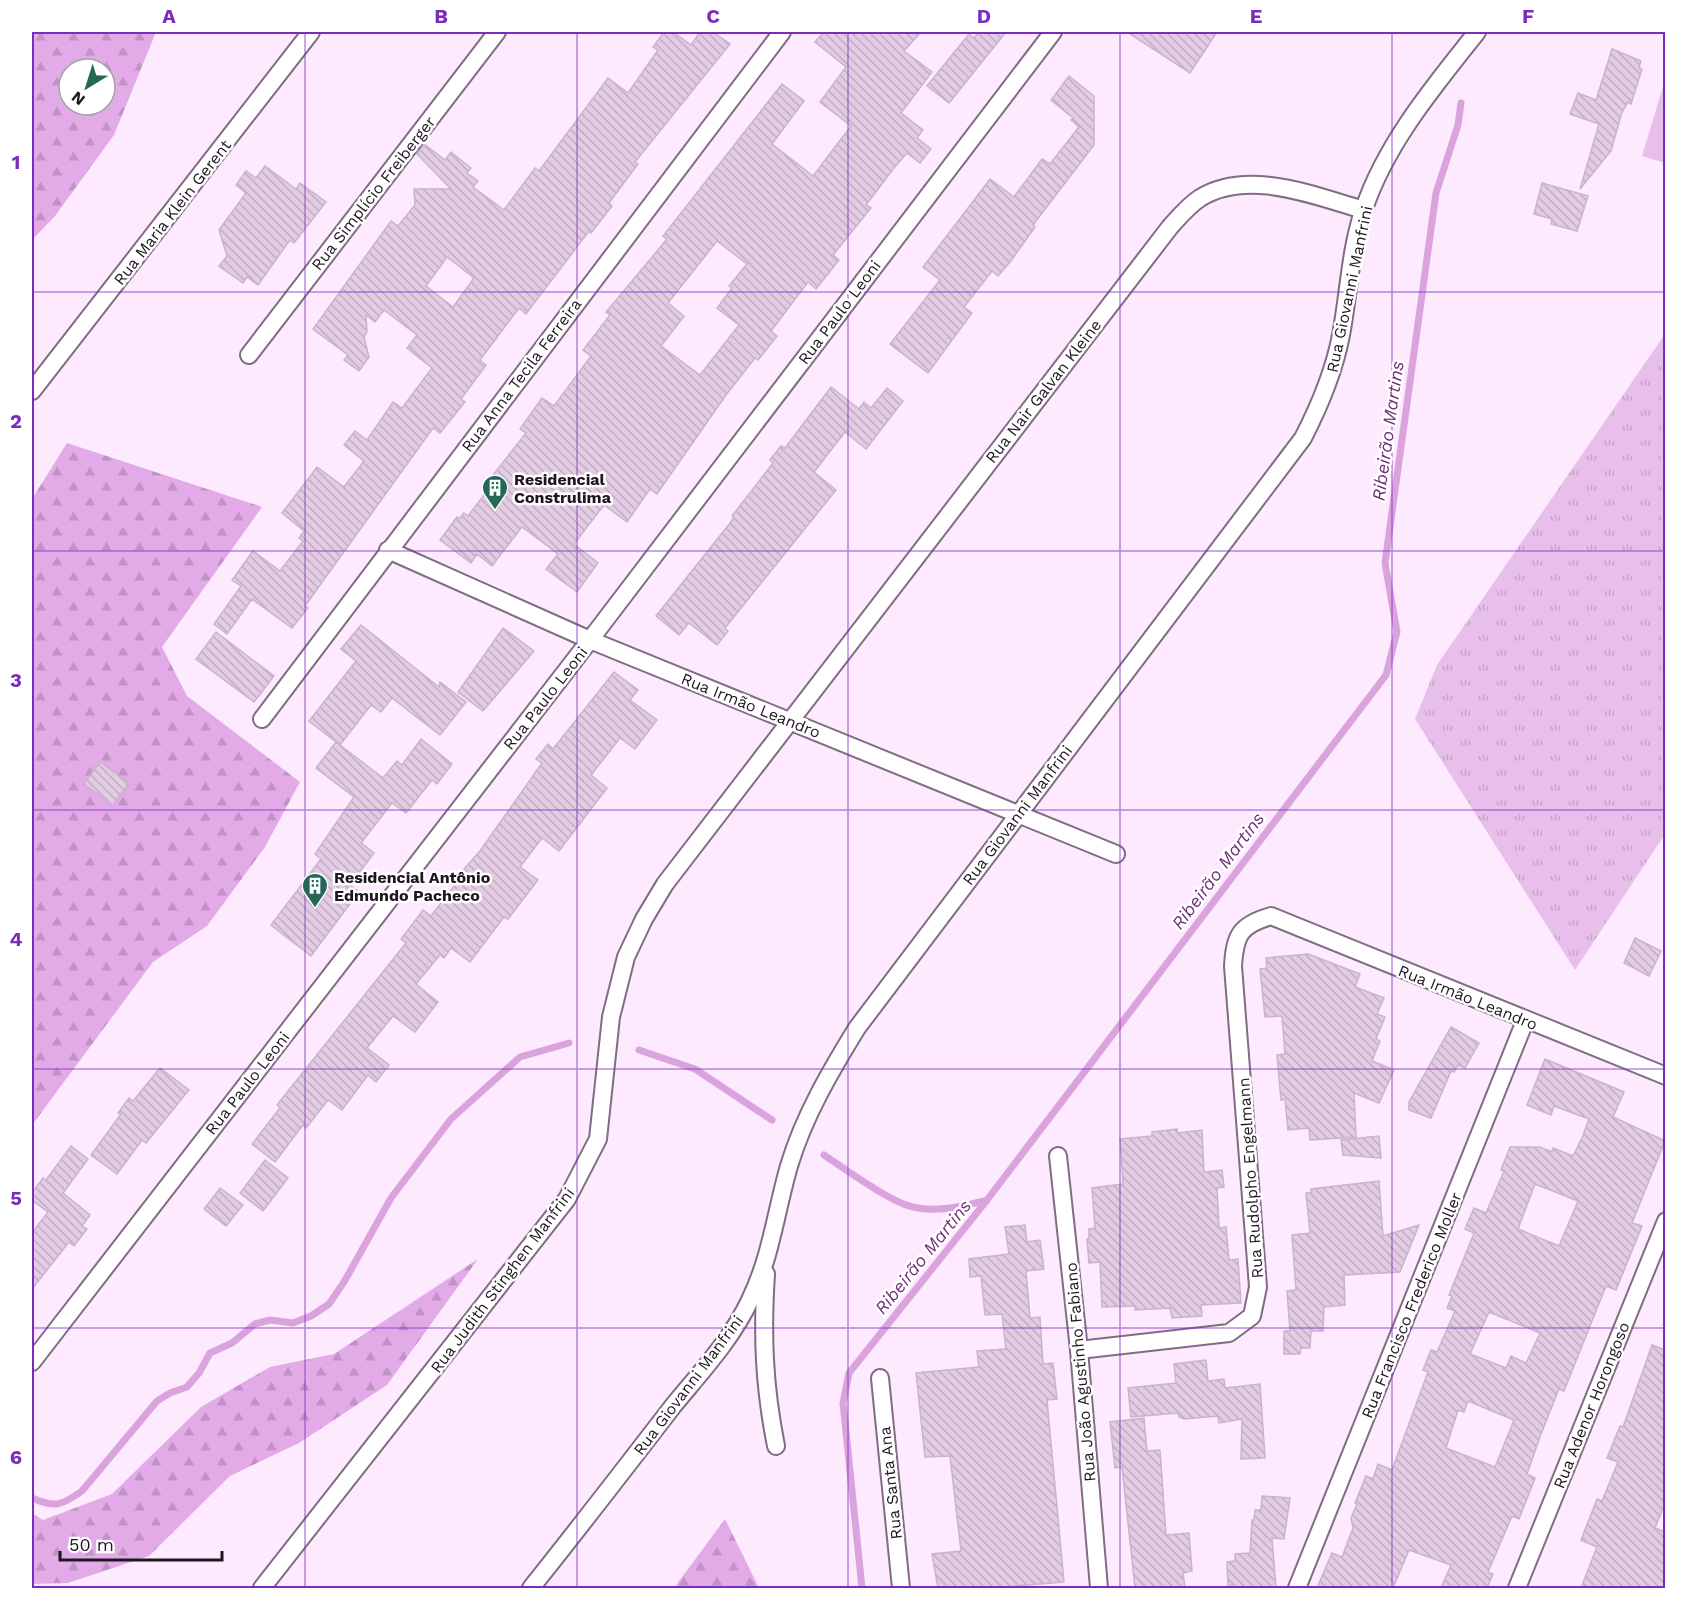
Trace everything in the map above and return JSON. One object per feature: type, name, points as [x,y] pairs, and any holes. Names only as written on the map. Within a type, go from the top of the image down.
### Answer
[{"type":"street","name":"Rua Maria Klein Gerent","points":[[32,392],[311,32]]},
{"type":"street","name":"Rua Simplício Freiberger","points":[[249,355],[497,32]]},
{"type":"street","name":"Rua Anna Tecila Ferreira","points":[[262,719],[782,32]]},
{"type":"street","name":"Rua Paulo Leoni","points":[[32,1362],[590,640],[1053,32]]},
{"type":"street","name":"Rua Giovanni Manfrini","points":[[531,1588],[735,1327],[750,1301],[768,1258],[789,1166],[802,1130],[835,1064],[857,1028],[1303,438],[1327,386],[1338,352],[1364,210],[1380,172],[1429,94],[1477,32]]},
{"type":"street","name":"Rua Nair Galvan Kleine","points":[[788,721],[1186,209],[1213,192],[1245,185],[1283,189],[1364,210]]},
{"type":"street","name":"Rua Irmão Leandro","points":[[388,550],[590,640],[1116,854]]},
{"type":"street","name":"Rua Judith Stinghen Manfrini","points":[[262,1588],[567,1199],[598,1138],[611,1017],[630,948],[665,884],[788,721]]},
{"type":"street","name":"Rua Irmão Leandro","points":[[1271,916],[1665,1076]]},
{"type":"street","name":"Rua Rudolpho Engelmann","points":[[1079,1350],[1229,1333],[1252,1316],[1258,1287],[1233,966],[1234,948],[1242,931],[1252,922],[1271,916]]},
{"type":"street","name":"Rua Francisco Frederico Moller","points":[[1297,1588],[1525,1021]]},
{"type":"street","name":"Rua João Agustinho Fabiano","points":[[1058,1156],[1079,1350],[1099,1588]]},
{"type":"street","name":"Rua Adenor Horongoso","points":[[1517,1588],[1665,1221]]},
{"type":"street","points":[[768,1258],[763,1355],[766,1393],[776,1446]]},
{"type":"street","name":"Rua Santa Ana","points":[[880,1378],[901,1588]]},
{"type":"green space","points":[[32,32],[156,32],[114,135],[55,216],[32,240]]},
{"type":"green space","points":[[1665,80],[1666,163],[1642,156]]},
{"type":"green space","points":[[1665,334],[1665,834],[1575,970],[1415,719],[1437,665]]},
{"type":"green space","points":[[67,443],[262,507],[162,647],[187,696],[300,782],[265,847],[207,926],[153,962],[32,1125],[32,499]]},
{"type":"green space","points":[[478,1259],[387,1385],[299,1443],[230,1476],[149,1556],[68,1583],[32,1584],[32,1513],[43,1520],[112,1494],[201,1407],[270,1367],[334,1354]]},
{"type":"green space","points":[[725,1519],[759,1588],[674,1588]]},
{"type":"building","points":[[664,32],[673,32],[691,45],[700,32],[713,32],[730,44],[635,162],[638,164],[609,203],[612,206],[591,233],[589,231],[526,314],[519,308],[480,360],[486,365],[461,399],[465,402],[440,433],[433,428],[305,606],[308,608],[292,628],[252,599],[227,634],[214,624],[241,586],[232,580],[253,551],[280,571],[303,541],[299,538],[304,531],[282,513],[317,467],[344,487],[364,461],[344,445],[355,431],[367,440],[393,402],[402,408],[432,368],[407,348],[417,335],[384,310],[375,322],[366,315],[367,332],[364,337],[369,357],[359,371],[344,360],[348,355],[313,329],[391,221],[398,226],[415,205],[414,189],[451,189],[417,154],[424,144],[445,160],[451,152],[471,168],[467,173],[478,181],[473,187],[504,210],[535,168],[539,171],[608,78],[628,93],[658,50],[653,47]],"holes":[[[447,257],[474,278],[453,307],[426,286]]]},
{"type":"building","points":[[824,32],[921,32],[904,51],[932,72],[901,113],[923,130],[917,138],[931,149],[920,163],[907,153],[894,168],[866,205],[871,208],[833,255],[839,260],[816,289],[808,282],[771,331],[777,336],[758,360],[755,358],[726,395],[657,494],[650,489],[627,522],[604,505],[574,544],[598,563],[577,592],[546,569],[558,554],[522,527],[492,566],[477,554],[471,563],[440,540],[457,517],[459,519],[464,513],[468,516],[497,478],[493,475],[526,433],[520,429],[542,398],[554,406],[591,356],[583,350],[610,315],[606,312],[667,239],[663,236],[782,84],[804,101],[772,144],[813,176],[851,126],[820,102],[846,67],[815,42]],"holes":[[[717,241],[747,264],[729,286],[732,288],[717,308],[739,325],[700,375],[661,346],[684,316],[668,303]]]},
{"type":"building","points":[[979,32],[1006,32],[949,103],[927,86],[969,34],[974,38]]},
{"type":"building","points":[[1127,32],[1217,32],[1190,73]]},
{"type":"building","points":[[1612,49],[1641,61],[1639,68],[1642,69],[1631,104],[1628,102],[1622,112],[1611,151],[1580,189],[1599,124],[1570,114],[1578,93],[1596,100]]},
{"type":"building","points":[[1069,76],[1094,96],[1094,145],[1033,225],[1035,227],[1010,262],[998,276],[992,271],[964,307],[972,313],[928,373],[890,344],[940,280],[923,267],[990,179],[1014,197],[1042,159],[1050,164],[1079,127],[1071,120],[1073,118],[1051,100]]},
{"type":"building","points":[[265,166],[296,189],[300,183],[326,202],[294,243],[290,240],[258,285],[247,277],[243,283],[219,266],[227,256],[219,230],[246,193],[236,185],[246,171],[256,178]]},
{"type":"building","points":[[1542,183],[1588,196],[1577,231],[1551,224],[1552,219],[1534,214]]},
{"type":"building","points":[[831,387],[859,409],[864,402],[871,408],[887,388],[903,401],[866,449],[845,432],[814,472],[836,490],[725,628],[728,631],[717,645],[689,623],[679,635],[656,616],[734,518],[732,516],[773,463],[770,460],[781,446],[785,448]]},
{"type":"building","points":[[361,625],[439,687],[440,682],[466,702],[440,735],[392,698],[381,712],[371,705],[340,745],[309,721],[356,661],[341,649]]},
{"type":"building","points":[[503,628],[534,651],[483,711],[458,692]]},
{"type":"building","points":[[216,632],[274,676],[254,702],[196,659]]},
{"type":"building","points":[[614,672],[638,690],[630,700],[657,720],[635,749],[620,738],[591,775],[607,788],[559,851],[542,838],[520,867],[538,880],[508,919],[504,917],[470,962],[451,948],[444,958],[440,955],[416,984],[438,1002],[415,1032],[393,1016],[367,1048],[389,1065],[376,1082],[368,1075],[342,1110],[328,1100],[306,1128],[303,1125],[275,1162],[252,1144],[280,1108],[277,1105],[406,943],[401,939],[423,910],[431,916],[458,881],[455,879],[480,851],[542,763],[536,759],[548,744],[553,749]]},
{"type":"building","points":[[421,739],[452,764],[437,784],[432,780],[406,813],[392,803],[361,843],[374,853],[350,885],[359,892],[311,956],[271,925],[321,859],[315,854],[354,797],[316,768],[336,742],[383,778],[397,761],[402,765]]},
{"type":"building","points":[[100,762],[129,783],[113,805],[84,784]]},
{"type":"building","points":[[1635,938],[1661,951],[1649,976],[1624,963]]},
{"type":"building","points":[[1308,954],[1360,974],[1355,987],[1384,998],[1377,1014],[1385,1017],[1376,1039],[1380,1041],[1372,1061],[1394,1070],[1379,1103],[1354,1093],[1356,1137],[1310,1140],[1309,1128],[1288,1130],[1285,1099],[1281,1100],[1277,1055],[1285,1054],[1282,1016],[1265,1017],[1260,969],[1267,968],[1266,958]]},
{"type":"building","points":[[1451,1027],[1479,1043],[1465,1068],[1458,1065],[1454,1072],[1451,1071],[1431,1118],[1409,1110],[1409,1102]]},
{"type":"building","points":[[1545,1059],[1624,1092],[1613,1117],[1665,1141],[1632,1223],[1642,1226],[1616,1290],[1606,1286],[1564,1391],[1559,1389],[1541,1434],[1527,1474],[1535,1478],[1519,1519],[1512,1516],[1488,1572],[1493,1574],[1487,1588],[1441,1588],[1451,1565],[1409,1550],[1393,1588],[1317,1588],[1332,1553],[1342,1557],[1353,1528],[1351,1518],[1357,1504],[1355,1503],[1366,1476],[1373,1479],[1378,1464],[1392,1470],[1428,1372],[1423,1370],[1431,1350],[1437,1352],[1455,1311],[1447,1308],[1452,1296],[1449,1295],[1474,1233],[1465,1229],[1474,1208],[1486,1213],[1504,1171],[1501,1170],[1510,1147],[1540,1147],[1552,1152],[1553,1148],[1573,1156],[1582,1138],[1589,1119],[1554,1106],[1551,1115],[1527,1105]],"holes":[[[1535,1184],[1578,1201],[1559,1246],[1518,1229]],[[1489,1312],[1540,1333],[1526,1363],[1511,1356],[1506,1368],[1470,1354]],[[1468,1401],[1514,1420],[1495,1467],[1446,1448],[1458,1410],[1464,1412]]]},
{"type":"building","points":[[160,1068],[189,1090],[146,1143],[142,1140],[117,1174],[91,1155],[121,1114],[118,1113],[129,1098],[133,1101]]},
{"type":"building","points":[[1177,1129],[1178,1133],[1202,1130],[1204,1172],[1222,1170],[1224,1187],[1217,1188],[1219,1228],[1226,1227],[1229,1260],[1238,1259],[1241,1303],[1201,1305],[1202,1316],[1172,1318],[1170,1308],[1135,1310],[1135,1306],[1102,1307],[1100,1262],[1089,1263],[1087,1239],[1089,1239],[1089,1229],[1095,1228],[1092,1188],[1123,1184],[1120,1139],[1152,1136],[1152,1132]]},
{"type":"building","points":[[1379,1136],[1381,1158],[1343,1155],[1341,1140]]},
{"type":"building","points":[[71,1146],[88,1159],[63,1193],[90,1215],[82,1226],[87,1229],[74,1246],[69,1242],[32,1289],[32,1233],[48,1212],[32,1200],[32,1193],[43,1178],[46,1180]]},
{"type":"building","points":[[265,1160],[288,1178],[263,1211],[240,1193]]},
{"type":"building","points":[[1379,1181],[1383,1236],[1419,1225],[1400,1272],[1344,1275],[1345,1305],[1324,1307],[1323,1331],[1311,1331],[1310,1348],[1301,1348],[1300,1354],[1284,1354],[1284,1331],[1290,1331],[1287,1291],[1296,1290],[1292,1235],[1310,1233],[1306,1193],[1312,1192],[1311,1189]]},
{"type":"building","points":[[220,1188],[243,1205],[226,1226],[204,1209]]},
{"type":"building","points":[[1025,1225],[1027,1242],[1040,1240],[1044,1269],[1026,1271],[1030,1318],[1040,1317],[1043,1364],[1053,1363],[1057,1399],[1047,1400],[1064,1582],[993,1588],[938,1588],[932,1554],[961,1551],[950,1456],[925,1457],[916,1373],[979,1367],[977,1351],[1006,1349],[1002,1314],[985,1315],[981,1276],[970,1277],[969,1259],[1009,1254],[1005,1227]]},
{"type":"building","points":[[1652,1345],[1665,1350],[1665,1503],[1655,1528],[1665,1532],[1665,1588],[1581,1588],[1597,1547],[1581,1540],[1597,1499],[1602,1501],[1618,1462],[1607,1458],[1620,1426],[1623,1427]]},
{"type":"building","points":[[1206,1360],[1208,1381],[1224,1379],[1225,1388],[1260,1384],[1265,1458],[1241,1459],[1242,1419],[1219,1423],[1218,1416],[1184,1419],[1179,1417],[1178,1413],[1131,1417],[1128,1388],[1176,1383],[1174,1364]]},
{"type":"building","points":[[1144,1418],[1147,1451],[1160,1450],[1166,1535],[1189,1533],[1192,1571],[1183,1573],[1185,1588],[1135,1588],[1122,1467],[1115,1468],[1110,1422]]},
{"type":"building","points":[[1262,1496],[1290,1498],[1284,1539],[1272,1538],[1276,1588],[1236,1588],[1235,1585],[1228,1585],[1227,1562],[1235,1561],[1235,1554],[1250,1553],[1252,1520],[1254,1520],[1255,1510],[1261,1510]]},
{"type":"waterway","name":"Ribeirão Martins","points":[[862,1588],[843,1403],[849,1373],[987,1200],[1386,675],[1397,632],[1385,563],[1436,193],[1458,125],[1461,103]]},
{"type":"waterway","points":[[32,1498],[58,1504],[82,1491],[157,1401],[187,1387],[199,1373],[210,1353],[232,1343],[255,1324],[270,1320],[293,1323],[311,1316],[329,1304],[344,1282],[391,1198],[451,1119],[520,1057],[569,1043]]},
{"type":"waterway","points":[[639,1050],[695,1069],[772,1120]]},
{"type":"waterway","points":[[824,1155],[880,1192],[913,1207],[941,1209],[987,1200]]},
{"type":"place","name":"Residencial Construlima","points":[[495,511]]},
{"type":"place","name":"Residencial Antônio Edmundo Pacheco","points":[[315,909]]}]
